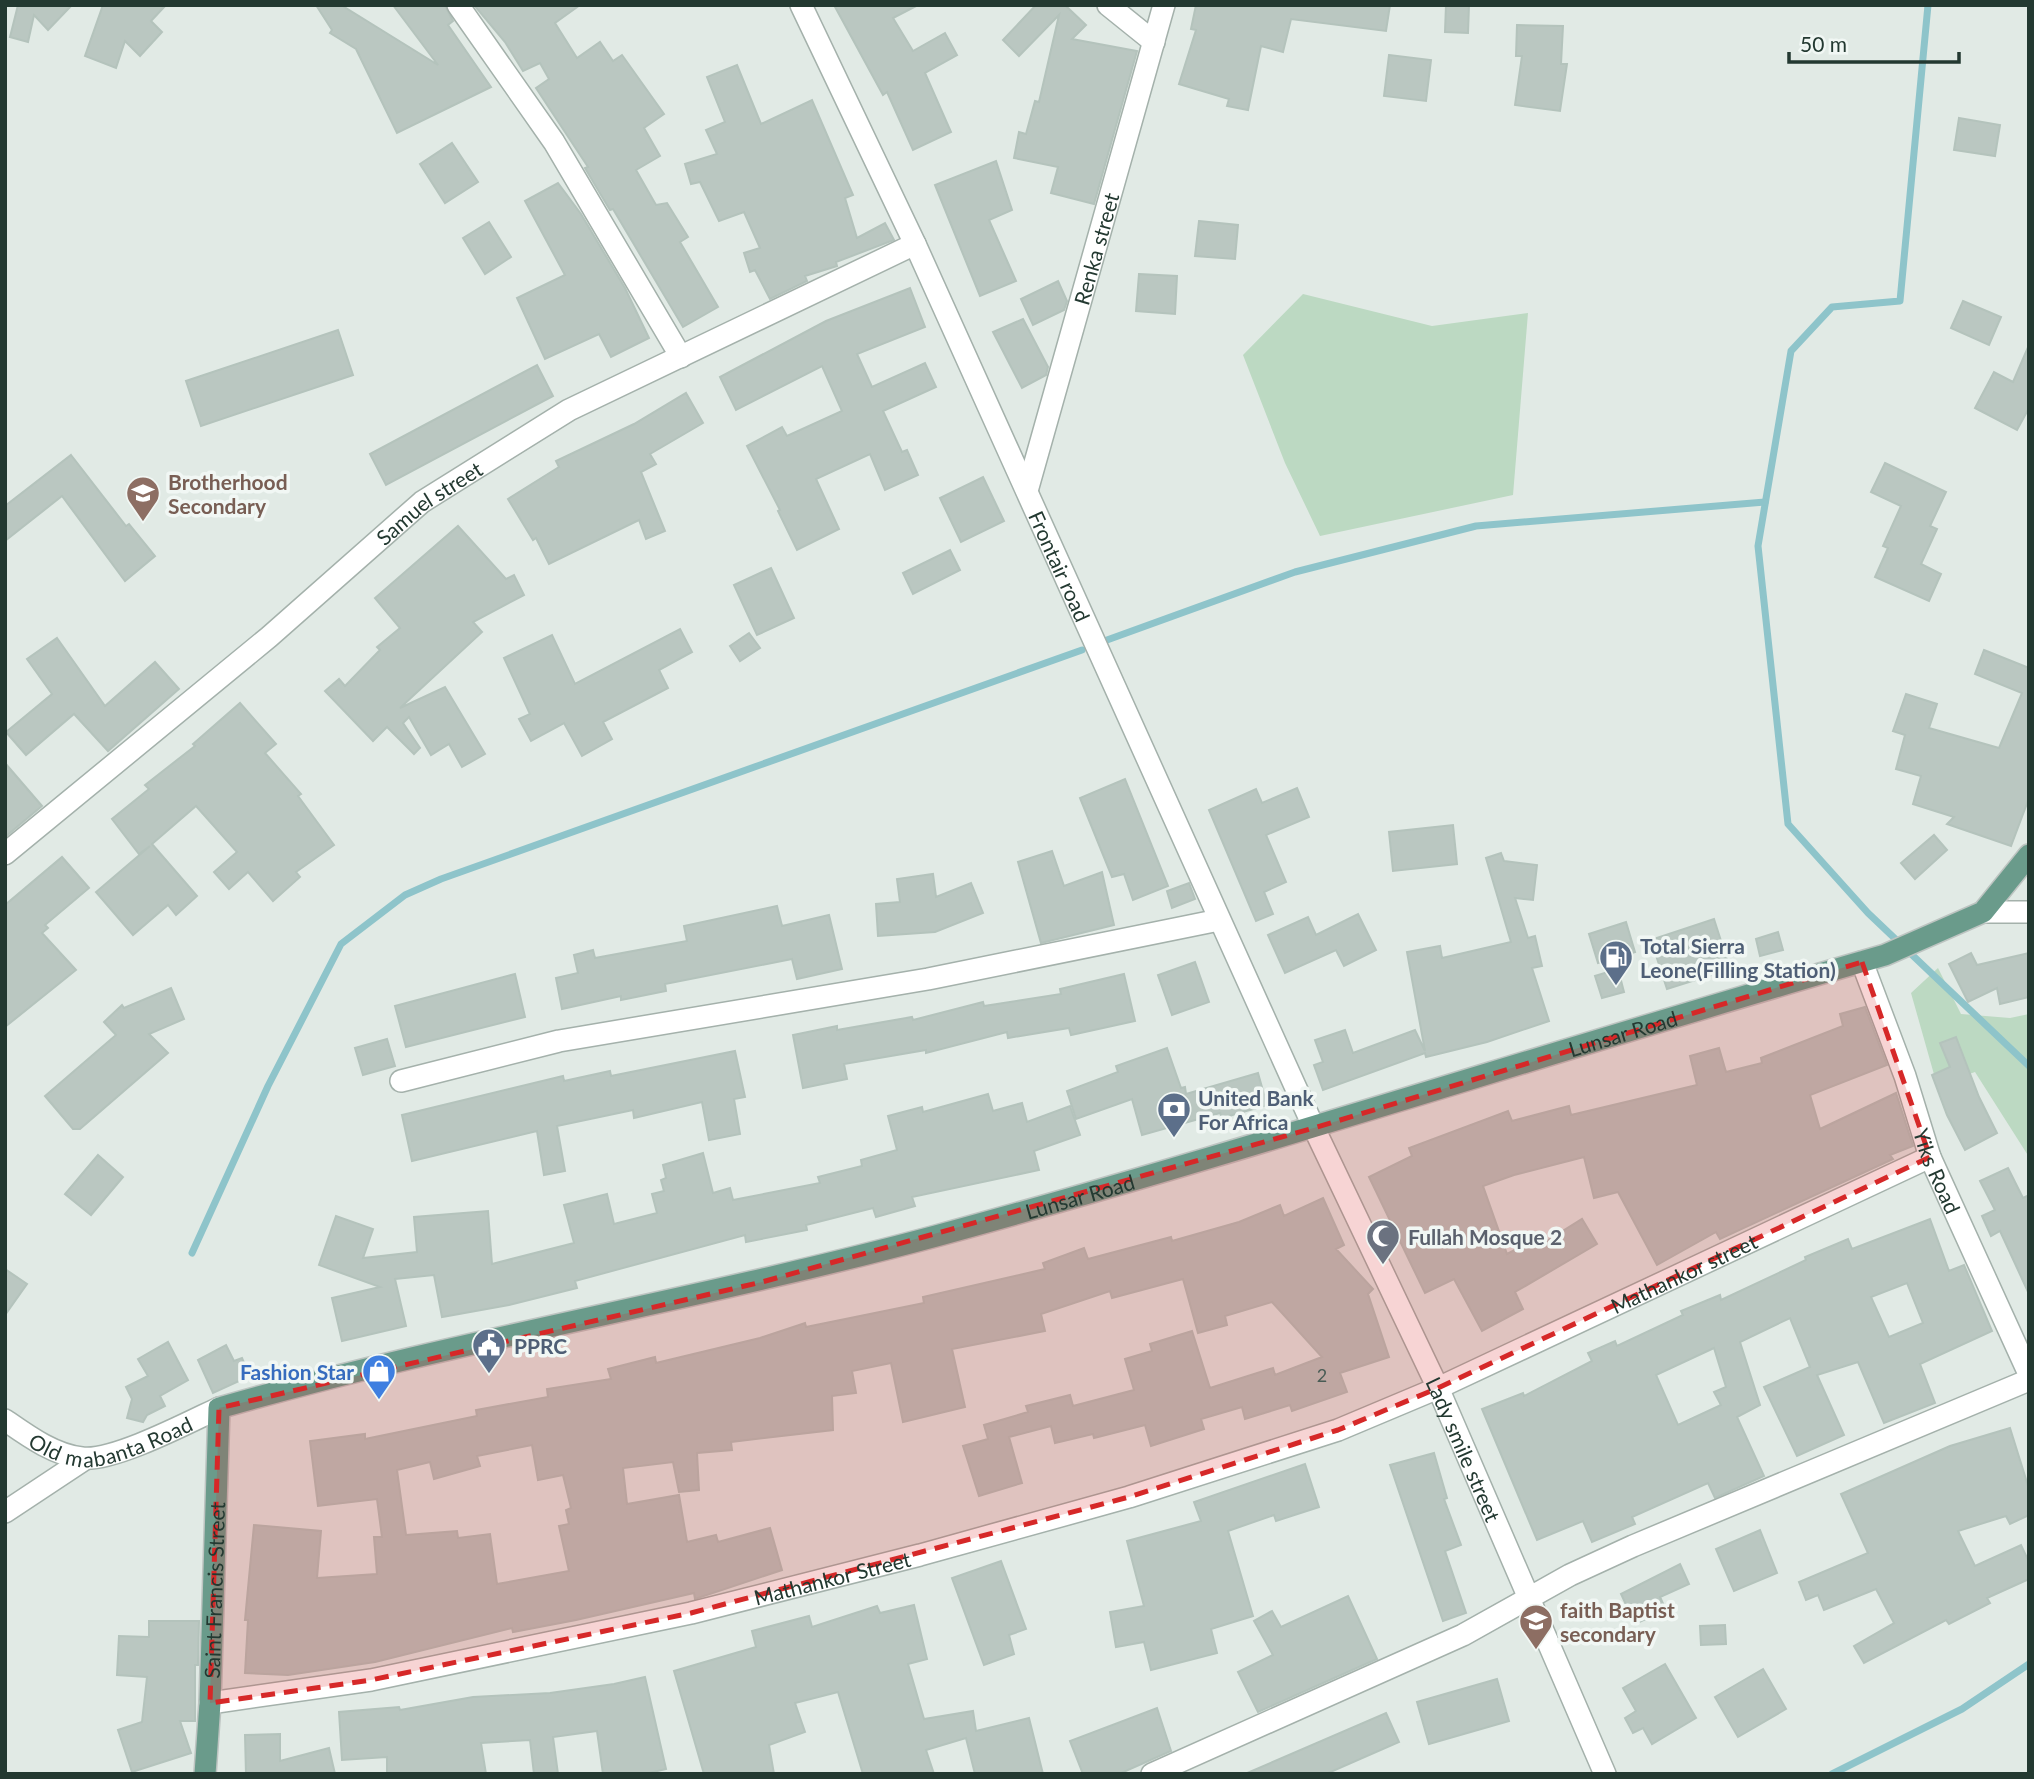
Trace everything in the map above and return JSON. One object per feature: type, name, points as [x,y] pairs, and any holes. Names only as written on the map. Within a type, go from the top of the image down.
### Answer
[{"type":"main road","points":[[1983,912],[2029,855]]},
{"type":"main road","name":"Lunsar Road","points":[[219,1408],[440,1352],[762,1282],[939,1235],[1314,1128],[1885,955],[1927,939],[1983,912]]},
{"type":"main road","name":"Saint Francis Street","points":[[205,1774],[210,1703],[219,1408]]},
{"type":"street","points":[[458,5],[554,142],[681,357]]},
{"type":"street","name":"Frontair road","points":[[801,5],[915,244],[1314,1128]]},
{"type":"street","points":[[1108,5],[1154,42]]},
{"type":"street","name":"Renka street","points":[[1027,491],[1164,5]]},
{"type":"street","name":"Samuel street","points":[[5,855],[269,637],[422,502],[569,410],[915,244]]},
{"type":"street","points":[[1983,912],[2029,912]]},
{"type":"street","points":[[401,1081],[559,1041],[928,979],[1219,920]]},
{"type":"street","name":"Yiks Road","points":[[1862,962],[1905,1076],[1930,1157],[2029,1374]]},
{"type":"street","name":"Lady smile street","points":[[1314,1128],[1438,1388],[1605,1774]]},
{"type":"street","name":"Mathankor street","points":[[1438,1388],[1930,1157]]},
{"type":"street","points":[[1152,1774],[1463,1635],[1530,1600],[1570,1575],[1633,1546],[2029,1380]]},
{"type":"street","name":"Mathankor Street","points":[[210,1703],[371,1680],[691,1613],[919,1555],[1129,1497],[1338,1430],[1438,1388]]},
{"type":"street","name":"Old mabanta Road","points":[[5,1420],[59,1452],[85,1459],[119,1451],[219,1408]]},
{"type":"street","points":[[5,1512],[85,1459]]},
{"type":"highlighted area","points":[[1862,962],[1930,1157],[1438,1388],[1338,1430],[1129,1497],[691,1613],[371,1680],[210,1703],[219,1408],[762,1282],[1314,1128]]},
{"type":"green space","points":[[1303,294],[1432,326],[1528,313],[1513,495],[1320,536],[1285,463],[1243,355]]},
{"type":"green space","points":[[1938,968],[1961,1014],[2010,1018],[2029,1014],[2029,1157],[1975,1072],[1937,1085],[1911,993]]},
{"type":"building","points":[[18,5],[72,5],[48,30],[34,15],[28,42],[10,37]]},
{"type":"building","points":[[103,5],[166,5],[151,21],[162,32],[140,56],[125,41],[116,68],[85,56]]},
{"type":"building","points":[[316,5],[341,5],[438,65],[393,5],[445,5],[453,21],[448,25],[491,87],[397,133],[356,49],[330,33],[332,30]]},
{"type":"building","points":[[474,5],[580,5],[555,23],[577,58],[600,42],[613,61],[622,55],[664,114],[644,128],[660,156],[636,170],[656,205],[667,203],[688,237],[680,242],[718,307],[683,327],[613,209],[610,210],[585,168],[588,167],[536,88],[549,79],[540,63],[523,71],[505,42]]},
{"type":"building","points":[[834,5],[918,5],[893,18],[913,51],[945,33],[957,55],[925,73],[951,132],[913,150],[887,92],[883,95]]},
{"type":"building","points":[[1036,5],[1069,5],[1067,7],[1086,25],[1072,39],[1137,51],[1094,204],[1051,193],[1058,167],[1014,158],[1019,132],[1026,134],[1035,101],[1039,102],[1059,15],[1019,56],[1003,40]]},
{"type":"building","points":[[1196,5],[1390,5],[1386,31],[1291,19],[1283,52],[1261,46],[1248,110],[1227,106],[1229,99],[1179,84],[1196,30],[1191,29]]},
{"type":"building","points":[[1446,5],[1469,5],[1468,33],[1445,32]]},
{"type":"building","points":[[1517,25],[1563,26],[1561,64],[1567,64],[1560,111],[1515,105],[1522,56],[1516,56]]},
{"type":"building","points":[[1389,55],[1431,60],[1426,101],[1384,96]]},
{"type":"building","points":[[737,65],[761,124],[812,100],[853,195],[845,198],[857,238],[885,223],[894,240],[836,262],[837,266],[805,276],[807,281],[770,299],[755,270],[750,272],[744,253],[760,248],[744,212],[719,221],[700,182],[691,184],[685,164],[717,154],[706,130],[725,122],[707,77]]},
{"type":"building","points":[[1959,118],[2000,125],[1995,156],[1954,150]]},
{"type":"building","points":[[452,143],[478,182],[445,203],[420,164]]},
{"type":"building","points":[[996,161],[1012,210],[989,220],[1016,281],[980,296],[935,185]]},
{"type":"building","points":[[558,183],[581,214],[625,288],[649,338],[611,357],[599,334],[545,359],[517,298],[565,275],[525,201]]},
{"type":"building","points":[[1199,221],[1238,225],[1235,259],[1195,256]]},
{"type":"building","points":[[489,222],[511,257],[485,274],[463,238]]},
{"type":"building","points":[[1139,274],[1177,276],[1175,314],[1136,311]]},
{"type":"building","points":[[1058,281],[1067,301],[1064,310],[1033,325],[1021,299]]},
{"type":"building","points":[[910,288],[925,327],[857,354],[872,387],[925,363],[936,387],[883,411],[902,452],[907,450],[918,475],[885,490],[870,454],[816,479],[839,529],[797,550],[747,446],[782,427],[787,436],[842,411],[822,366],[736,410],[720,377],[826,321]]},
{"type":"building","points":[[1963,301],[2001,317],[1989,345],[1951,328]]},
{"type":"building","points":[[1023,319],[1048,367],[1046,375],[1022,388],[993,332]]},
{"type":"building","points":[[338,330],[353,375],[201,426],[186,381]]},
{"type":"building","points":[[2029,345],[2029,408],[2017,430],[1975,408],[1994,372],[2013,382]]},
{"type":"building","points":[[537,365],[553,396],[386,485],[370,454]]},
{"type":"building","points":[[686,393],[703,423],[650,454],[656,464],[641,472],[665,531],[646,539],[639,520],[549,564],[536,538],[533,540],[508,499],[559,467],[556,461],[634,424]]},
{"type":"building","points":[[71,455],[126,526],[129,524],[155,556],[125,581],[62,496],[5,541],[5,506]]},
{"type":"building","points":[[1885,463],[1946,492],[1930,526],[1937,529],[1921,564],[1941,574],[1929,601],[1875,577],[1888,548],[1883,546],[1901,506],[1871,492]]},
{"type":"building","points":[[983,477],[1004,521],[961,542],[940,498]]},
{"type":"building","points":[[458,526],[506,579],[514,575],[524,595],[473,622],[482,632],[400,708],[445,687],[485,754],[462,767],[449,744],[431,755],[409,717],[403,723],[420,748],[414,754],[387,727],[373,741],[325,691],[339,679],[345,686],[380,650],[377,647],[400,628],[375,598]]},
{"type":"building","points":[[950,550],[960,570],[913,594],[903,573]]},
{"type":"building","points":[[771,568],[794,618],[757,635],[734,585]]},
{"type":"building","points":[[680,629],[692,652],[659,670],[668,688],[603,722],[612,739],[582,756],[564,723],[531,741],[519,719],[530,714],[504,658],[552,635],[575,684]]},
{"type":"building","points":[[749,633],[760,648],[740,661],[730,646]]},
{"type":"building","points":[[57,638],[105,706],[155,662],[179,689],[108,751],[74,714],[26,755],[6,732],[52,694],[27,659]]},
{"type":"building","points":[[1984,650],[2029,668],[2029,798],[2011,846],[1947,824],[1954,817],[1913,804],[1921,776],[1896,769],[1905,735],[1893,731],[1906,694],[1937,704],[1929,728],[1999,748],[2022,693],[1975,674]]},
{"type":"building","points":[[240,703],[276,744],[265,753],[301,794],[298,796],[334,845],[296,872],[300,877],[273,901],[248,872],[229,889],[214,872],[237,852],[196,806],[152,844],[197,896],[176,915],[168,905],[133,935],[96,892],[150,846],[139,854],[112,819],[149,789],[145,785],[195,746],[193,744]]},
{"type":"building","points":[[5,763],[42,806],[5,837]]},
{"type":"building","points":[[1125,779],[1168,886],[1133,900],[1124,874],[1112,877],[1080,798]]},
{"type":"building","points":[[1297,788],[1309,817],[1266,835],[1286,882],[1264,892],[1273,914],[1256,921],[1209,810],[1256,789],[1262,803]]},
{"type":"building","points":[[1453,825],[1457,864],[1393,871],[1389,832]]},
{"type":"building","points":[[1934,835],[1947,850],[1915,879],[1901,863]]},
{"type":"building","points":[[1052,851],[1064,886],[1102,872],[1114,925],[1041,943],[1018,862]]},
{"type":"building","points":[[1501,853],[1504,861],[1537,865],[1533,900],[1515,898],[1528,938],[1535,936],[1542,966],[1532,968],[1549,1021],[1487,1042],[1426,1057],[1425,1053],[1323,1090],[1314,1065],[1323,1062],[1315,1040],[1345,1030],[1353,1053],[1415,1030],[1425,1051],[1407,952],[1440,946],[1442,958],[1511,942],[1486,858]]},
{"type":"building","points":[[62,857],[89,888],[45,925],[48,928],[42,933],[76,970],[5,1027],[5,905]]},
{"type":"building","points":[[933,874],[936,897],[971,883],[983,913],[935,932],[878,936],[876,904],[900,902],[897,879]]},
{"type":"building","points":[[1189,883],[1195,899],[1172,908],[1167,891]]},
{"type":"building","points":[[777,906],[782,926],[829,915],[842,969],[797,979],[792,959],[665,984],[666,991],[621,1000],[621,996],[562,1009],[556,978],[578,973],[574,955],[593,950],[595,958],[687,941],[684,926]]},
{"type":"building","points":[[1358,914],[1376,950],[1344,966],[1336,950],[1285,973],[1268,935],[1308,917],[1316,935]]},
{"type":"building","points":[[1714,919],[1730,969],[1667,989],[1651,940]]},
{"type":"building","points":[[1626,922],[1635,952],[1598,963],[1589,934]]},
{"type":"building","points":[[1778,932],[1783,950],[1760,956],[1756,939]]},
{"type":"building","points":[[1971,953],[1977,965],[2029,953],[2029,997],[2000,1004],[1997,988],[1968,1002],[1949,964]]},
{"type":"building","points":[[1195,962],[1209,1002],[1172,1015],[1158,975]]},
{"type":"building","points":[[1618,969],[1624,992],[1602,998],[1595,976]]},
{"type":"building","points":[[515,974],[525,1017],[406,1047],[395,1006]]},
{"type":"building","points":[[1124,974],[1135,1021],[1071,1035],[1069,1028],[1008,1038],[1007,1032],[926,1053],[926,1050],[844,1064],[847,1079],[803,1088],[793,1035],[837,1026],[837,1030],[912,1017],[913,1020],[983,1002],[984,1006],[1061,994],[1060,989]]},
{"type":"building","points":[[171,988],[184,1019],[149,1034],[168,1053],[80,1129],[73,1129],[45,1096],[116,1035],[104,1022],[122,1005],[124,1008]]},
{"type":"building","points":[[1865,1007],[1887,1065],[1810,1095],[1820,1129],[1896,1093],[1913,1146],[1890,1155],[1893,1159],[1720,1239],[1716,1232],[1657,1265],[1618,1192],[1594,1198],[1584,1157],[1514,1175],[1483,1186],[1507,1254],[1542,1236],[1545,1242],[1582,1219],[1597,1244],[1515,1292],[1523,1309],[1482,1331],[1454,1279],[1425,1293],[1369,1177],[1412,1156],[1409,1148],[1508,1111],[1512,1121],[1569,1106],[1571,1115],[1697,1085],[1690,1056],[1719,1048],[1726,1072],[1762,1063],[1761,1058],[1843,1026],[1840,1014]]},
{"type":"building","points":[[1956,1037],[1979,1097],[1997,1133],[1965,1150],[1947,1115],[1932,1075],[1950,1067],[1940,1043]]},
{"type":"building","points":[[387,1039],[395,1066],[363,1075],[355,1048]]},
{"type":"building","points":[[1167,1048],[1181,1088],[1185,1087],[1186,1094],[1258,1073],[1267,1105],[1222,1118],[1220,1113],[1142,1135],[1132,1099],[1076,1119],[1067,1091],[1118,1072],[1116,1066]]},
{"type":"building","points":[[735,1051],[745,1097],[734,1099],[740,1134],[709,1140],[702,1102],[634,1118],[633,1110],[557,1126],[565,1171],[544,1175],[537,1131],[412,1161],[402,1115],[563,1076],[564,1081],[610,1071],[611,1076]]},
{"type":"building","points":[[988,1094],[993,1111],[1022,1103],[1027,1122],[1070,1106],[1080,1135],[1034,1151],[1039,1170],[912,1197],[915,1206],[876,1217],[873,1208],[806,1225],[807,1230],[746,1242],[745,1235],[575,1281],[577,1288],[509,1305],[442,1317],[434,1275],[395,1279],[406,1326],[342,1341],[332,1298],[380,1287],[319,1265],[336,1216],[373,1229],[363,1258],[417,1252],[414,1217],[488,1211],[492,1264],[574,1243],[564,1205],[607,1194],[614,1224],[657,1213],[652,1194],[664,1191],[661,1180],[666,1178],[663,1165],[703,1153],[713,1193],[730,1188],[733,1200],[820,1183],[818,1177],[862,1166],[861,1160],[897,1150],[888,1116],[922,1107],[923,1112]]},
{"type":"building","points":[[98,1155],[123,1177],[91,1215],[65,1194]]},
{"type":"building","points":[[2008,1168],[2023,1198],[2029,1195],[2029,1294],[2000,1231],[1991,1236],[1982,1216],[1995,1210],[1980,1181]]},
{"type":"building","points":[[1323,1198],[1344,1245],[1336,1249],[1373,1289],[1368,1294],[1389,1357],[1340,1373],[1347,1392],[1292,1411],[1290,1405],[1245,1419],[1242,1407],[1201,1419],[1204,1429],[1151,1446],[1145,1425],[1094,1438],[1093,1434],[1055,1443],[1051,1426],[1009,1437],[1022,1483],[979,1496],[963,1446],[988,1439],[984,1425],[1028,1412],[1026,1406],[1070,1395],[1073,1406],[1134,1390],[1125,1359],[1152,1351],[1150,1344],[1192,1331],[1210,1388],[1273,1368],[1275,1375],[1322,1357],[1272,1302],[1225,1316],[1227,1325],[1198,1333],[1183,1279],[1112,1298],[1110,1291],[1041,1314],[1045,1331],[952,1349],[965,1407],[903,1422],[891,1363],[852,1371],[856,1393],[832,1396],[833,1430],[731,1442],[732,1450],[697,1453],[699,1490],[679,1492],[673,1462],[623,1468],[627,1504],[679,1495],[687,1542],[716,1535],[718,1542],[770,1528],[782,1570],[695,1599],[694,1593],[576,1620],[513,1632],[512,1628],[375,1662],[288,1675],[245,1673],[248,1620],[245,1620],[254,1525],[321,1531],[317,1578],[377,1574],[374,1537],[382,1537],[377,1499],[318,1506],[310,1441],[365,1434],[365,1439],[477,1416],[476,1410],[548,1397],[547,1389],[611,1379],[608,1369],[655,1357],[656,1363],[760,1338],[805,1323],[806,1327],[924,1303],[923,1297],[1045,1269],[1043,1263],[1084,1248],[1088,1259],[1171,1237],[1172,1241],[1239,1222],[1280,1205],[1284,1216]],"holes":[[[532,1445],[538,1480],[563,1475],[571,1508],[566,1510],[569,1524],[559,1526],[569,1571],[497,1584],[490,1534],[458,1538],[457,1531],[406,1535],[397,1470],[430,1462],[434,1479],[480,1466],[477,1456]]]},
{"type":"building","points":[[1930,1219],[1949,1271],[1964,1265],[1992,1331],[1920,1364],[1935,1403],[1884,1423],[1858,1362],[1817,1375],[1844,1435],[1797,1456],[1764,1387],[1810,1367],[1790,1318],[1740,1342],[1760,1405],[1737,1417],[1764,1476],[1715,1498],[1708,1483],[1632,1517],[1635,1524],[1592,1542],[1583,1521],[1537,1540],[1482,1409],[1523,1393],[1524,1396],[1592,1361],[1588,1353],[1615,1341],[1617,1346],[1683,1315],[1681,1311],[1720,1295],[1721,1300],[1806,1260],[1805,1257],[1848,1239],[1852,1249]],"holes":[[[1907,1283],[1923,1323],[1889,1337],[1871,1297]],[[1714,1348],[1726,1387],[1714,1392],[1721,1405],[1678,1425],[1656,1375]]]},
{"type":"building","points":[[5,1269],[27,1284],[5,1315]]},
{"type":"building","points":[[168,1342],[188,1380],[160,1396],[165,1406],[147,1415],[143,1422],[127,1418],[132,1399],[126,1387],[148,1376],[138,1359]]},
{"type":"building","points":[[226,1345],[234,1361],[242,1358],[250,1376],[213,1393],[198,1360]]},
{"type":"building","points":[[2010,1428],[2029,1489],[2029,1515],[2010,1524],[2006,1516],[1958,1531],[1975,1566],[2021,1545],[2029,1562],[2029,1579],[1987,1598],[1990,1603],[1949,1624],[1946,1620],[1864,1663],[1854,1646],[1894,1623],[1876,1589],[1824,1610],[1818,1595],[1806,1600],[1799,1582],[1868,1553],[1841,1494],[1950,1446]]},
{"type":"building","points":[[1434,1453],[1447,1498],[1444,1499],[1461,1545],[1445,1551],[1466,1613],[1443,1621],[1390,1465]]},
{"type":"building","points":[[1305,1464],[1319,1507],[1276,1521],[1274,1515],[1228,1531],[1253,1616],[1211,1629],[1217,1653],[1151,1670],[1144,1642],[1116,1647],[1110,1612],[1144,1606],[1127,1541],[1201,1521],[1194,1502]]},
{"type":"building","points":[[1760,1530],[1777,1573],[1734,1591],[1716,1549]]},
{"type":"building","points":[[1001,1561],[1026,1629],[1009,1635],[1014,1654],[984,1665],[952,1578]]},
{"type":"building","points":[[1680,1564],[1689,1584],[1660,1597],[1666,1610],[1635,1624],[1621,1594]]},
{"type":"building","points":[[1348,1596],[1377,1659],[1258,1712],[1238,1672],[1273,1655],[1254,1621],[1272,1611],[1281,1627]]},
{"type":"building","points":[[914,1605],[927,1659],[908,1664],[924,1719],[973,1711],[976,1731],[1029,1718],[1043,1774],[975,1774],[966,1738],[926,1750],[934,1774],[863,1774],[838,1692],[795,1703],[805,1732],[769,1745],[774,1774],[704,1774],[674,1671],[756,1647],[752,1631],[809,1616],[812,1627],[877,1606],[880,1613]]},
{"type":"building","points":[[149,1621],[199,1621],[198,1665],[195,1665],[195,1721],[180,1721],[191,1753],[132,1772],[118,1730],[142,1722],[147,1677],[117,1675],[119,1636],[149,1637]]},
{"type":"building","points":[[1725,1625],[1726,1644],[1701,1645],[1700,1626]]},
{"type":"building","points":[[1665,1664],[1696,1718],[1652,1744],[1643,1728],[1633,1733],[1625,1718],[1636,1711],[1623,1688]]},
{"type":"building","points":[[1763,1669],[1786,1709],[1738,1737],[1715,1697]]},
{"type":"building","points":[[645,1677],[666,1769],[645,1774],[603,1774],[597,1731],[553,1737],[558,1774],[534,1774],[530,1740],[481,1743],[486,1774],[387,1774],[387,1757],[342,1760],[339,1712],[399,1707],[400,1710],[473,1697],[550,1693]]},
{"type":"building","points":[[1497,1679],[1509,1721],[1429,1744],[1417,1702]]},
{"type":"building","points":[[1157,1708],[1171,1751],[1119,1774],[1083,1774],[1070,1741]]},
{"type":"building","points":[[1386,1713],[1399,1742],[1326,1774],[1245,1774]]},
{"type":"building","points":[[280,1734],[280,1761],[329,1748],[335,1774],[246,1774],[245,1735]]},
{"type":"waterway","points":[[1928,5],[1900,301],[1832,307],[1791,351],[1758,546],[1788,824],[1868,913],[2029,1066]]},
{"type":"waterway","points":[[1107,640],[1295,572],[1476,526],[1765,502]]},
{"type":"waterway","points":[[192,1253],[268,1086],[341,944],[405,895],[441,879],[1082,650]]},
{"type":"waterway","points":[[1832,1774],[1962,1709],[2029,1664]]},
{"type":"place","name":"Brotherhood Secondary","points":[[143,523]]},
{"type":"place","name":"Total Sierra Leone(Filling Station)","points":[[1616,987]]},
{"type":"place","name":"United Bank For Africa","points":[[1174,1139]]},
{"type":"place","name":"Fullah Mosque 2","points":[[1383,1266]]},
{"type":"place","name":"PPRC","points":[[489,1375]]},
{"type":"place","name":"Fashion Star","points":[[379,1401]]},
{"type":"place","name":"faith Baptist secondary","points":[[1536,1651]]}]
